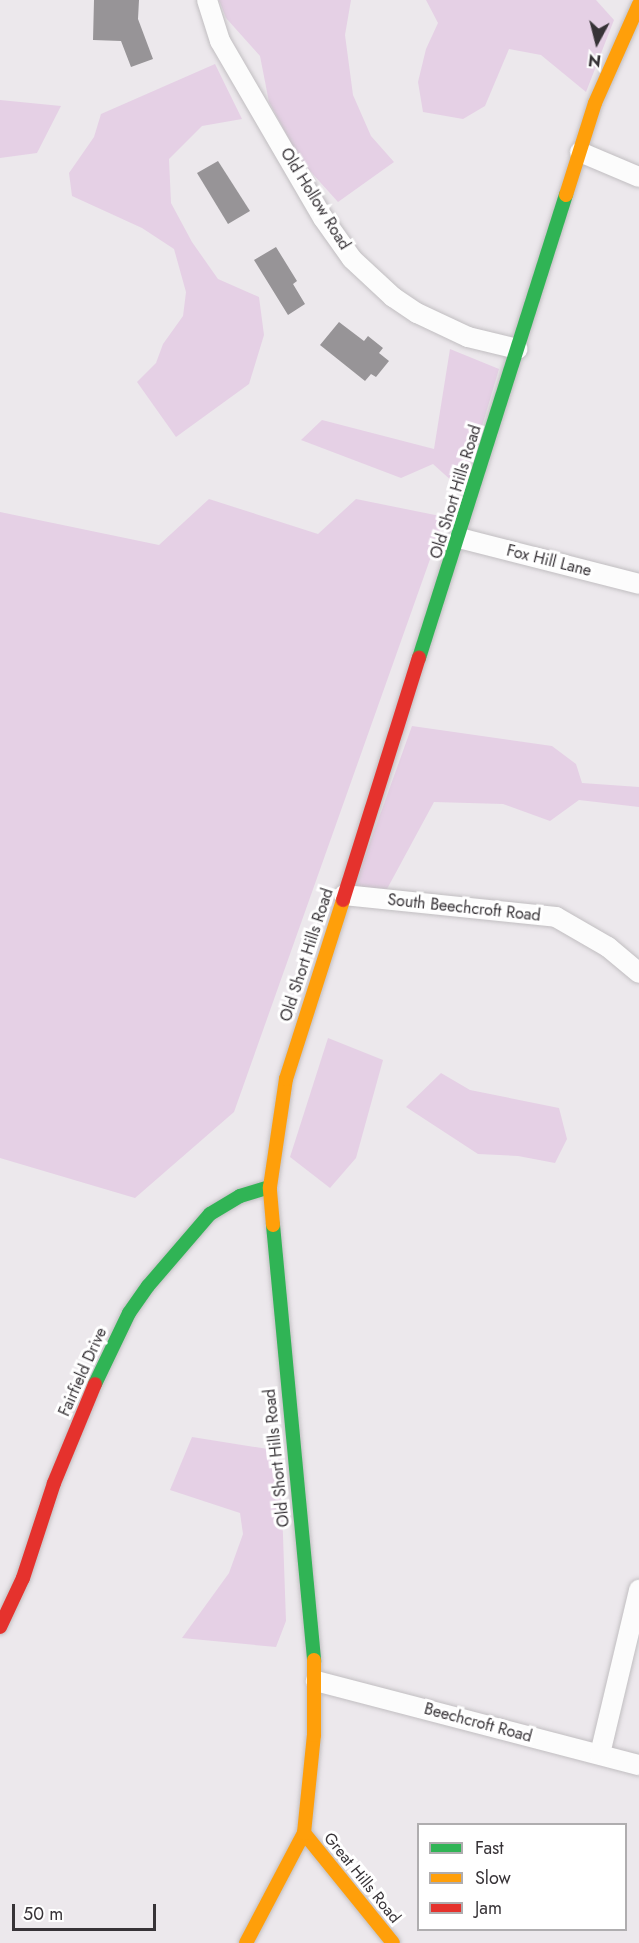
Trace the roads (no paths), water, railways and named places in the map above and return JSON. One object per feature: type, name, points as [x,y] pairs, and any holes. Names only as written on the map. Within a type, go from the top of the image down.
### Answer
[{"type":"main road","name":"Old Short Hills Road","points":[[246,1943],[304,1833],[316,1681],[288,1405],[270,1187],[286,1079],[595,103],[639,4]]},
{"type":"main road","name":"Fairfield Drive","points":[[0,1627],[23,1578],[54,1483],[129,1313],[148,1286],[210,1214],[240,1196],[270,1187]]},
{"type":"main road","name":"Great Hills Road","points":[[304,1833],[393,1943]]},
{"type":"street","name":"Old Hollow Road","points":[[207,0],[220,41],[323,219],[352,259],[393,297],[433,322],[468,337],[518,349]]},
{"type":"street","points":[[580,152],[639,177]]},
{"type":"street","name":"Fox Hill Lane","points":[[459,538],[639,584]]},
{"type":"street","name":"South Beechcroft Road","points":[[344,895],[556,917],[608,947],[639,973]]},
{"type":"street","points":[[600,1754],[639,1590]]},
{"type":"street","name":"Beechcroft Road","points":[[316,1681],[639,1765]]}]
